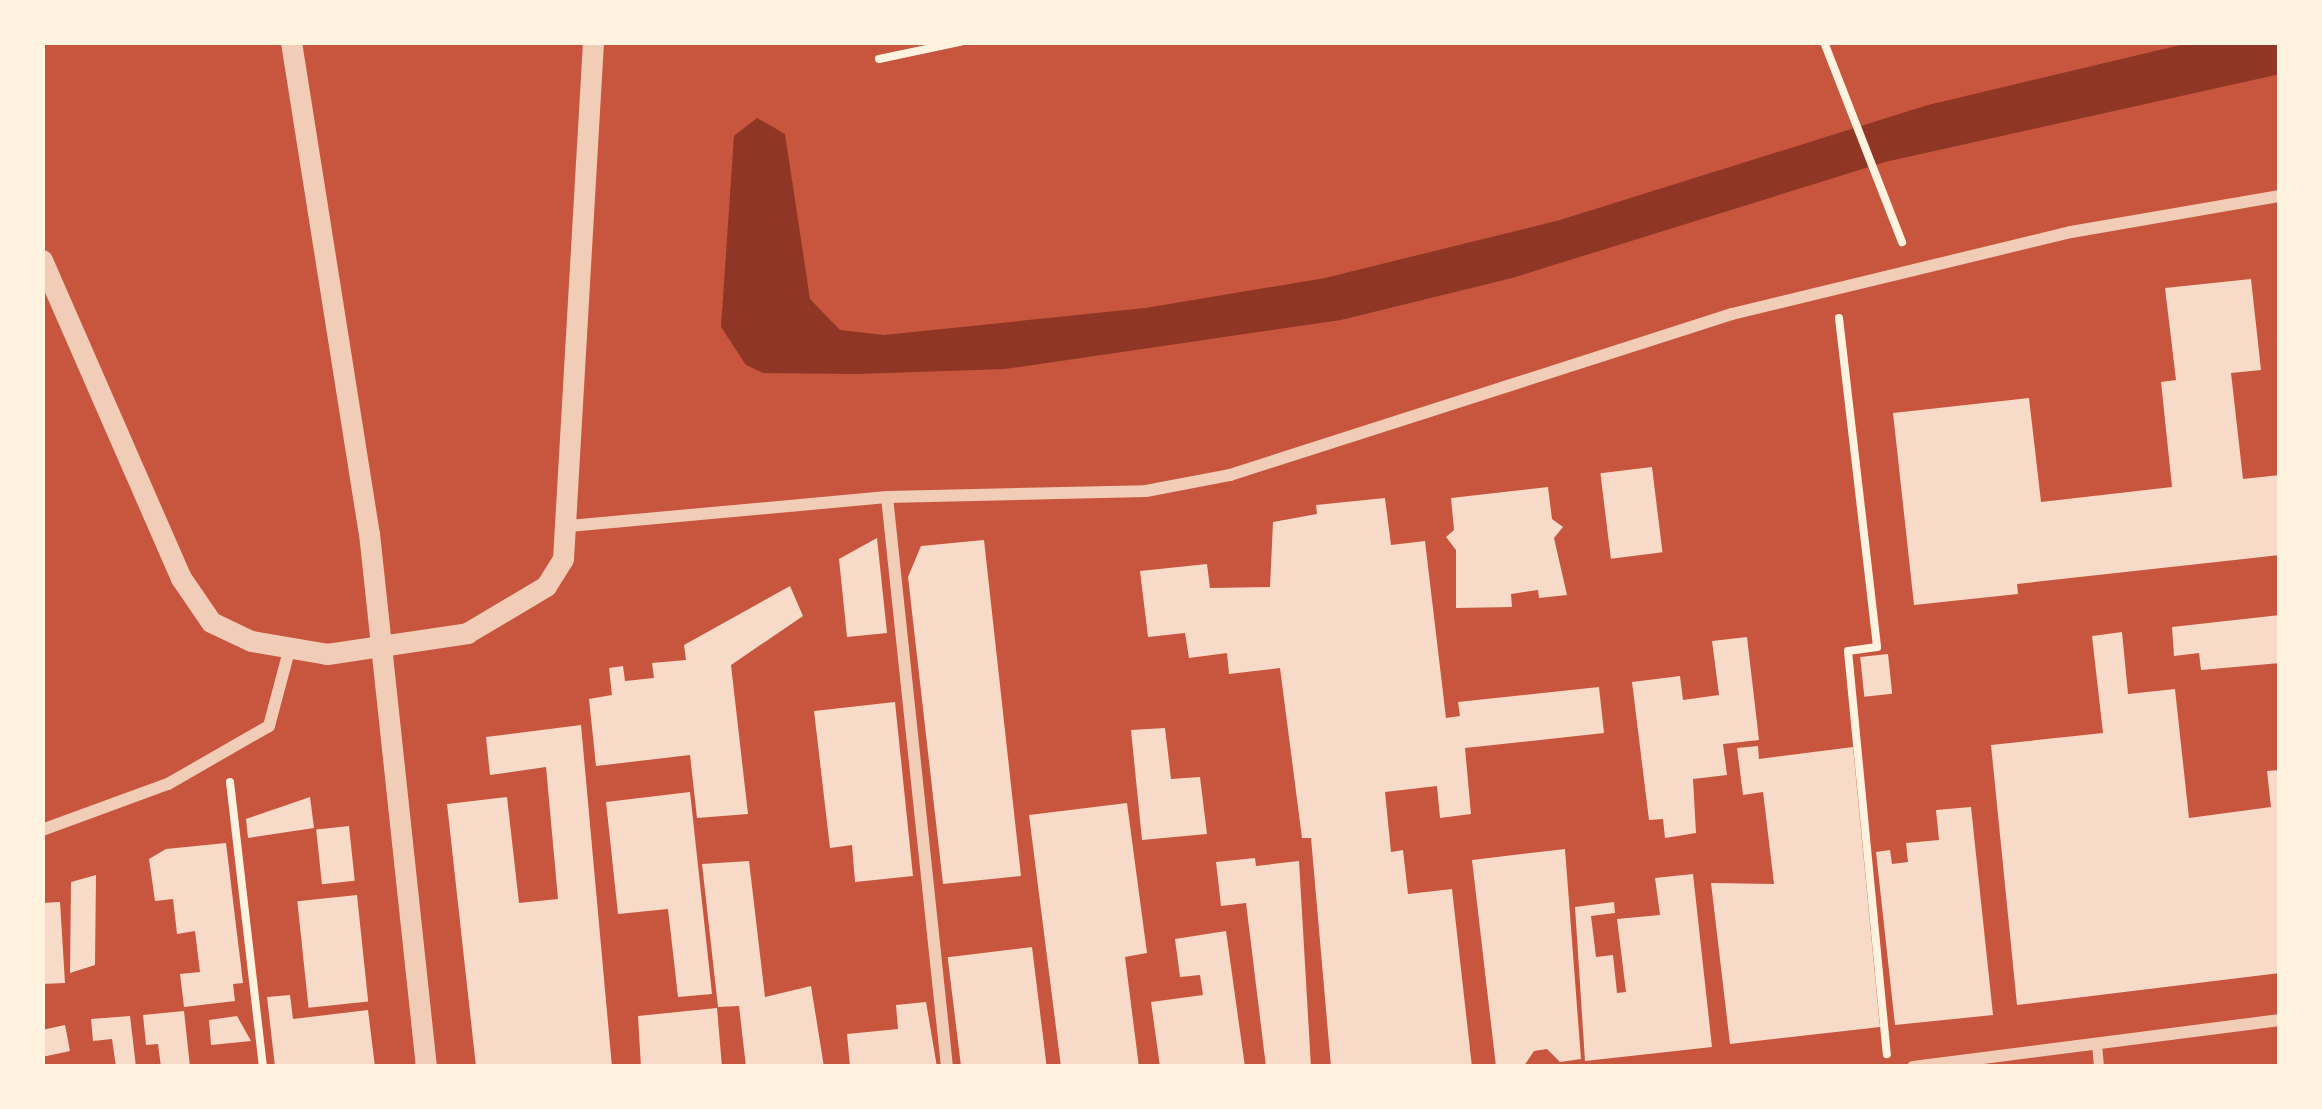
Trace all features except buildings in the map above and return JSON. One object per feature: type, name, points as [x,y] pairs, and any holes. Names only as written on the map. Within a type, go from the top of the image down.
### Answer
[{"type":"street","points":[[291,42],[325,228],[382,646],[426,1067]]},
{"type":"street","points":[[42,260],[181,578],[211,622],[289,651],[382,646],[467,633],[505,616],[546,586],[569,526],[593,42]]},
{"type":"street","points":[[569,526],[887,497],[1146,491],[1230,475],[1835,286],[2280,196]]},
{"type":"street","points":[[887,497],[947,1067]]},
{"type":"street","points":[[42,830],[227,754],[269,726],[289,651]]},
{"type":"street","points":[[1913,1067],[2280,1020]]},
{"type":"street","points":[[2097,1044],[2099,1067]]},
{"type":"path","points":[[879,59],[960,42]]},
{"type":"path","points":[[1824,42],[1912,269]]},
{"type":"path","points":[[1835,286],[1877,647],[1848,651],[1888,1067]]},
{"type":"path","points":[[227,754],[263,1067]]},
{"type":"shaded area","points":[[2193,42],[2280,42],[2280,74],[1885,162],[1512,278],[1341,320],[1005,369],[857,374],[763,373],[746,365],[721,327],[734,136],[757,118],[785,134],[810,299],[840,330],[884,335],[1145,308],[1325,278],[1560,220],[1928,105]]}]
